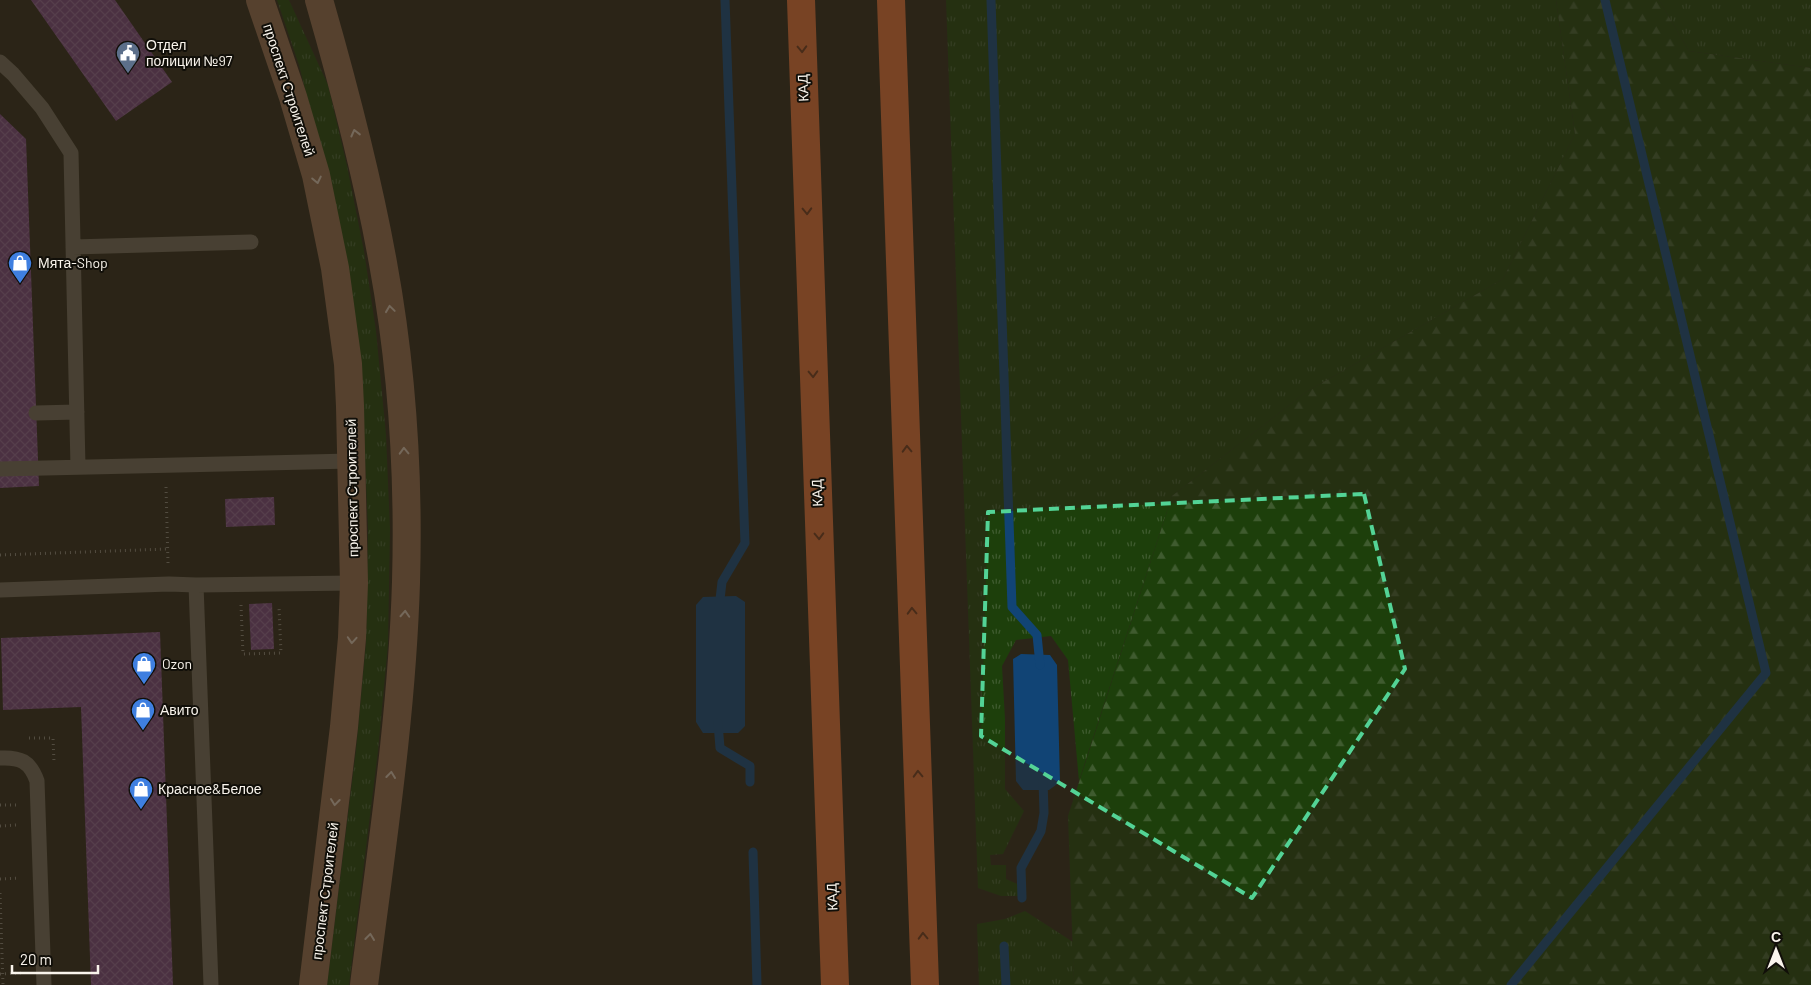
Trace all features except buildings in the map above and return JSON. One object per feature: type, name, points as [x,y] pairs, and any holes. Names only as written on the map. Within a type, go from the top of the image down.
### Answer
[{"type":"highway","name":"КАД","points":[[800,0],[835,985]]},
{"type":"highway","points":[[891,0],[925,985]]},
{"type":"street","name":"проспект Строителей","points":[[260,0],[316,175],[335,268],[348,364],[354,583],[352,638],[344,728],[313,985]]},
{"type":"street","points":[[319,0],[341,76],[364,168],[383,264],[401,398],[406,505],[406,571],[396,734],[364,985]]},
{"type":"lane","points":[[0,62],[13,74],[42,108],[71,153],[78,467]]},
{"type":"lane","points":[[73,247],[251,242]]},
{"type":"lane","points":[[36,413],[77,412]]},
{"type":"lane","points":[[0,469],[351,461]]},
{"type":"lane","points":[[0,590],[169,584],[354,583]]},
{"type":"lane","points":[[196,585],[211,985]]},
{"type":"lane","points":[[0,758],[11,757],[23,761],[32,769],[37,781],[44,985]]},
{"type":"path","points":[[166,465],[169,584]]},
{"type":"path","points":[[0,555],[168,549]]},
{"type":"path","points":[[240,584],[243,654],[281,653],[279,584]]},
{"type":"path","points":[[0,893],[3,985]]},
{"type":"highlighted area","points":[[1364,494],[1405,669],[1252,898],[981,736],[988,512]]},
{"type":"green space","points":[[277,0],[289,0],[328,85],[364,251],[376,331],[386,435],[390,529],[388,644],[378,751],[349,985],[327,985],[356,750],[366,643],[368,528],[364,437],[329,184],[299,65]]},
{"type":"green space","points":[[946,0],[1556,0],[1575,134],[1503,279],[1306,392],[1172,496],[1079,781],[1068,660],[1051,636],[1016,640],[1002,666],[1005,719],[1005,789],[1024,811],[1003,854],[990,855],[991,865],[1006,865],[1006,879],[1020,885],[1021,896],[1001,896],[978,888]]},
{"type":"green space","points":[[1556,0],[1659,0],[1689,51],[1811,68],[1811,985],[1074,985],[1068,816],[1172,496],[1306,392],[1503,279],[1575,134]]},
{"type":"green space","points":[[1659,0],[1811,0],[1811,68],[1689,51]]},
{"type":"green space","points":[[1025,911],[1073,942],[1074,985],[979,985],[977,924],[1005,919]]},
{"type":"water","points":[[736,596],[745,602],[745,726],[738,733],[703,733],[696,722],[696,605],[703,597]]},
{"type":"water","points":[[1021,654],[1050,655],[1057,665],[1060,782],[1049,790],[1023,790],[1016,781],[1013,659]]},
{"type":"waterway","points":[[719,608],[722,582],[745,543],[725,0]]},
{"type":"waterway","points":[[991,0],[1012,607],[1037,635],[1040,665]]},
{"type":"waterway","points":[[1511,985],[1766,673],[1605,0]]},
{"type":"waterway","points":[[718,723],[720,748],[750,766],[750,782]]},
{"type":"waterway","points":[[1022,898],[1021,868],[1041,831],[1044,813],[1043,780]]},
{"type":"waterway","points":[[753,852],[757,985]]},
{"type":"waterway","points":[[1004,946],[1006,985]]},
{"type":"place","name":"Отдел полиции №97","points":[[128,74]]},
{"type":"place","name":"Мята-Shop","points":[[20,284]]},
{"type":"place","name":"Ozon","points":[[144,685]]},
{"type":"place","name":"Авито","points":[[143,731]]},
{"type":"place","name":"Красное&Белое","points":[[141,810]]}]
